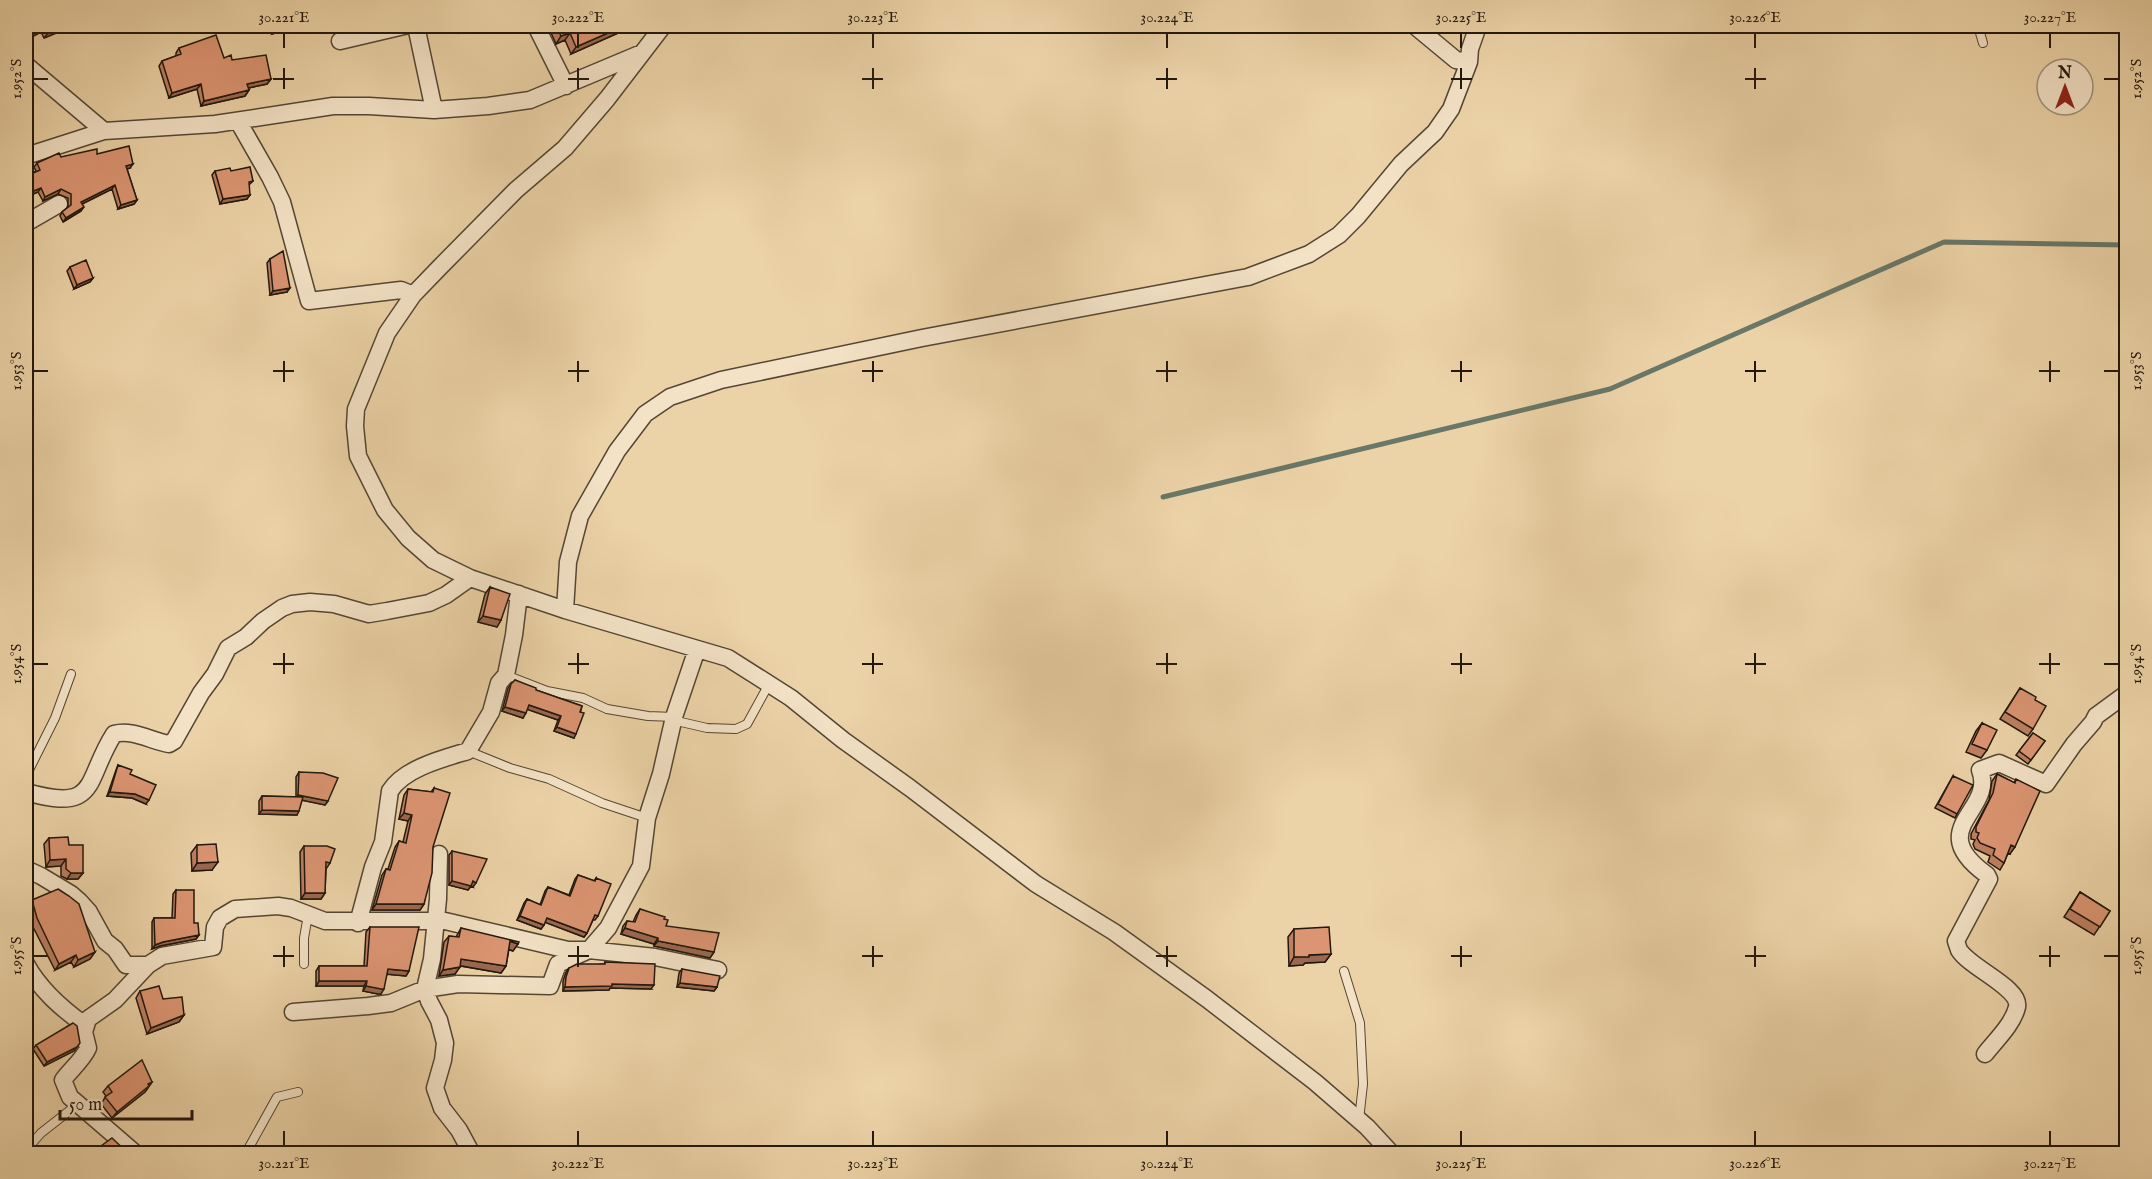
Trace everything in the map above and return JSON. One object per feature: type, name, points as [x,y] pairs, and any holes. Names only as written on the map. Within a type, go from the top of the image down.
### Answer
[{"type":"street","points":[[340,42],[404,26]]},
{"type":"street","points":[[416,26],[434,110]]},
{"type":"street","points":[[536,26],[566,86]]},
{"type":"street","points":[[663,26],[565,148],[516,190],[413,294],[387,333],[356,409],[355,426],[358,456],[385,510],[408,538],[433,560],[470,578],[565,610],[728,657],[791,698],[843,740],[910,788],[1036,885],[1114,932],[1207,999],[1315,1082],[1359,1120],[1392,1154]]},
{"type":"street","points":[[1415,26],[1456,60],[1469,62]]},
{"type":"street","points":[[565,610],[568,562],[580,516],[624,442],[645,414],[670,397],[721,380],[922,338],[1248,277],[1309,254],[1339,236],[1401,164],[1435,132],[1451,109],[1469,62],[1470,49],[1478,26]]},
{"type":"street","points":[[26,156],[104,131],[215,124],[333,106],[434,110],[530,100],[645,51]]},
{"type":"street","points":[[26,65],[104,131]]},
{"type":"street","points":[[238,121],[282,202],[309,301],[401,290],[413,294]]},
{"type":"street","points":[[26,223],[58,204]]},
{"type":"street","points":[[26,792],[63,799],[78,796],[89,787],[114,734],[122,732],[134,734],[169,744],[174,741],[201,693],[215,674],[228,648],[246,637],[282,608],[292,604],[310,602],[334,604],[369,614],[429,603],[446,595],[470,578]]},
{"type":"street","points":[[358,922],[373,867],[383,842],[390,791],[394,784],[423,766],[468,751],[491,712],[499,683],[506,675],[519,594]]},
{"type":"street","points":[[293,1012],[391,1003],[426,989],[458,984],[550,986],[558,964],[589,950],[608,928],[641,866],[647,818],[661,774],[674,717],[697,649]]},
{"type":"street","points":[[1985,1054],[2012,1020],[2017,1006],[2012,992],[1968,959],[1959,950],[1956,941],[1989,879],[1966,857],[1959,843],[1960,833],[1978,796],[1983,779],[1980,770],[1999,763],[2046,784],[2096,716],[2127,694]]},
{"type":"street","points":[[439,854],[432,959],[426,989],[429,1002],[439,1020],[445,1043],[443,1060],[436,1082],[437,1098],[472,1154]]},
{"type":"street","points":[[26,869],[71,894],[88,912],[105,941],[115,949],[126,965],[148,965]]},
{"type":"street","points":[[136,1154],[70,1097],[63,1080],[70,1070],[82,1060],[88,1048],[84,1032],[88,1019],[115,1000],[148,965],[162,956],[213,947],[215,927],[220,918],[235,909],[278,906],[291,908],[325,921],[445,921],[568,950],[655,957],[718,970]]},
{"type":"street","points":[[26,964],[43,991],[86,1026]]},
{"type":"lane","points":[[1978,26],[1983,43]]},
{"type":"lane","points":[[26,776],[55,718],[71,674]]},
{"type":"lane","points":[[506,675],[547,691],[583,698],[607,709],[648,716],[674,717],[681,722],[706,728],[736,729],[747,724],[769,684]]},
{"type":"lane","points":[[468,751],[510,768],[549,779],[602,803],[647,818]]},
{"type":"lane","points":[[304,964],[304,938],[308,915]]},
{"type":"lane","points":[[1344,971],[1360,1023],[1363,1084],[1359,1120]]},
{"type":"lane","points":[[238,1154],[247,1151],[277,1097],[298,1092]]},
{"type":"lane","points":[[26,1150],[41,1133],[78,1104]]},
{"type":"building","points":[[26,26],[45,26],[26,37]]},
{"type":"building","points":[[45,26],[64,26],[48,33]]},
{"type":"building","points":[[556,26],[624,26],[576,47],[570,33],[561,36]]},
{"type":"building","points":[[216,35],[224,58],[231,55],[232,60],[266,55],[271,79],[247,84],[249,90],[204,101],[201,84],[172,93],[162,61],[181,54],[179,48]]},
{"type":"building","points":[[129,146],[133,164],[126,166],[137,200],[121,205],[115,185],[81,202],[84,207],[66,218],[62,212],[71,205],[71,194],[61,189],[45,197],[41,188],[26,194],[26,176],[40,170],[37,163],[59,153],[61,157],[97,149],[97,154]]},
{"type":"building","points":[[250,167],[253,181],[249,182],[250,195],[223,199],[215,171],[230,168],[231,171]]},
{"type":"building","points":[[283,251],[290,288],[273,291],[270,259]]},
{"type":"building","points":[[86,260],[93,278],[77,285],[70,267]]},
{"type":"building","points":[[490,587],[510,594],[501,620],[483,616]]},
{"type":"building","points":[[515,680],[582,706],[580,712],[584,713],[576,734],[557,727],[561,716],[529,705],[526,713],[505,707],[511,684]]},
{"type":"building","points":[[2020,688],[2046,706],[2033,729],[2005,712]]},
{"type":"building","points":[[1982,723],[1997,730],[1987,750],[1972,744]]},
{"type":"building","points":[[2033,733],[2045,741],[2031,760],[2019,751]]},
{"type":"building","points":[[118,765],[132,770],[130,774],[156,785],[149,800],[135,794],[110,792]]},
{"type":"building","points":[[299,772],[323,773],[338,778],[328,801],[298,795]]},
{"type":"building","points":[[1997,774],[2015,783],[2016,779],[2040,791],[2015,847],[2011,845],[2004,863],[1993,855],[1995,849],[1980,843],[1977,838],[1979,833],[1976,832],[1976,827],[1993,793]]},
{"type":"building","points":[[1953,776],[1973,785],[1957,814],[1938,804]]},
{"type":"building","points":[[434,788],[450,793],[433,847],[432,873],[424,904],[376,904],[386,869],[390,870],[399,841],[406,843],[412,815],[404,813],[408,789],[433,792]]},
{"type":"building","points":[[262,796],[303,797],[299,811],[262,810]]},
{"type":"building","points":[[68,837],[69,845],[83,845],[83,873],[71,873],[66,869],[66,859],[50,860],[49,838]]},
{"type":"building","points":[[216,844],[218,862],[197,863],[197,845]]},
{"type":"building","points":[[304,846],[327,846],[335,849],[330,863],[326,862],[325,893],[305,893]]},
{"type":"building","points":[[452,851],[487,859],[476,883],[473,881],[471,886],[452,881]]},
{"type":"building","points":[[578,875],[595,881],[596,878],[611,884],[598,916],[595,915],[587,933],[547,918],[544,925],[520,916],[527,899],[541,905],[548,887],[570,896]]},
{"type":"building","points":[[58,889],[79,904],[95,952],[78,960],[76,955],[59,964],[37,918],[32,900]]},
{"type":"building","points":[[176,890],[194,890],[194,923],[198,923],[199,935],[155,945],[154,918],[175,918]]},
{"type":"building","points":[[2080,892],[2110,911],[2100,927],[2070,909]]},
{"type":"building","points":[[640,909],[665,917],[664,919],[668,920],[666,926],[719,933],[714,952],[658,941],[658,938],[625,928],[627,921],[635,922]]},
{"type":"building","points":[[370,927],[419,927],[409,971],[388,969],[384,989],[366,986],[367,981],[319,981],[319,966],[367,966]]},
{"type":"building","points":[[1329,927],[1331,954],[1294,957],[1294,929]]},
{"type":"building","points":[[461,928],[519,942],[518,944],[510,941],[506,966],[461,959],[460,967],[443,970],[449,936],[459,937]]},
{"type":"building","points":[[605,962],[655,964],[654,985],[612,984],[612,986],[565,987],[569,968],[577,964],[605,964]]},
{"type":"building","points":[[682,969],[720,976],[717,987],[680,983]]},
{"type":"building","points":[[159,986],[163,999],[182,997],[184,1015],[151,1028],[140,991]]},
{"type":"building","points":[[73,1023],[77,1026],[80,1043],[77,1047],[47,1062],[36,1045]]},
{"type":"building","points":[[142,1060],[152,1082],[117,1112],[105,1097],[112,1092],[108,1086]]},
{"type":"building","points":[[112,1138],[129,1154],[90,1154]]},
{"type":"waterway","points":[[1163,497],[1610,389],[1944,242],[2126,245]]}]
